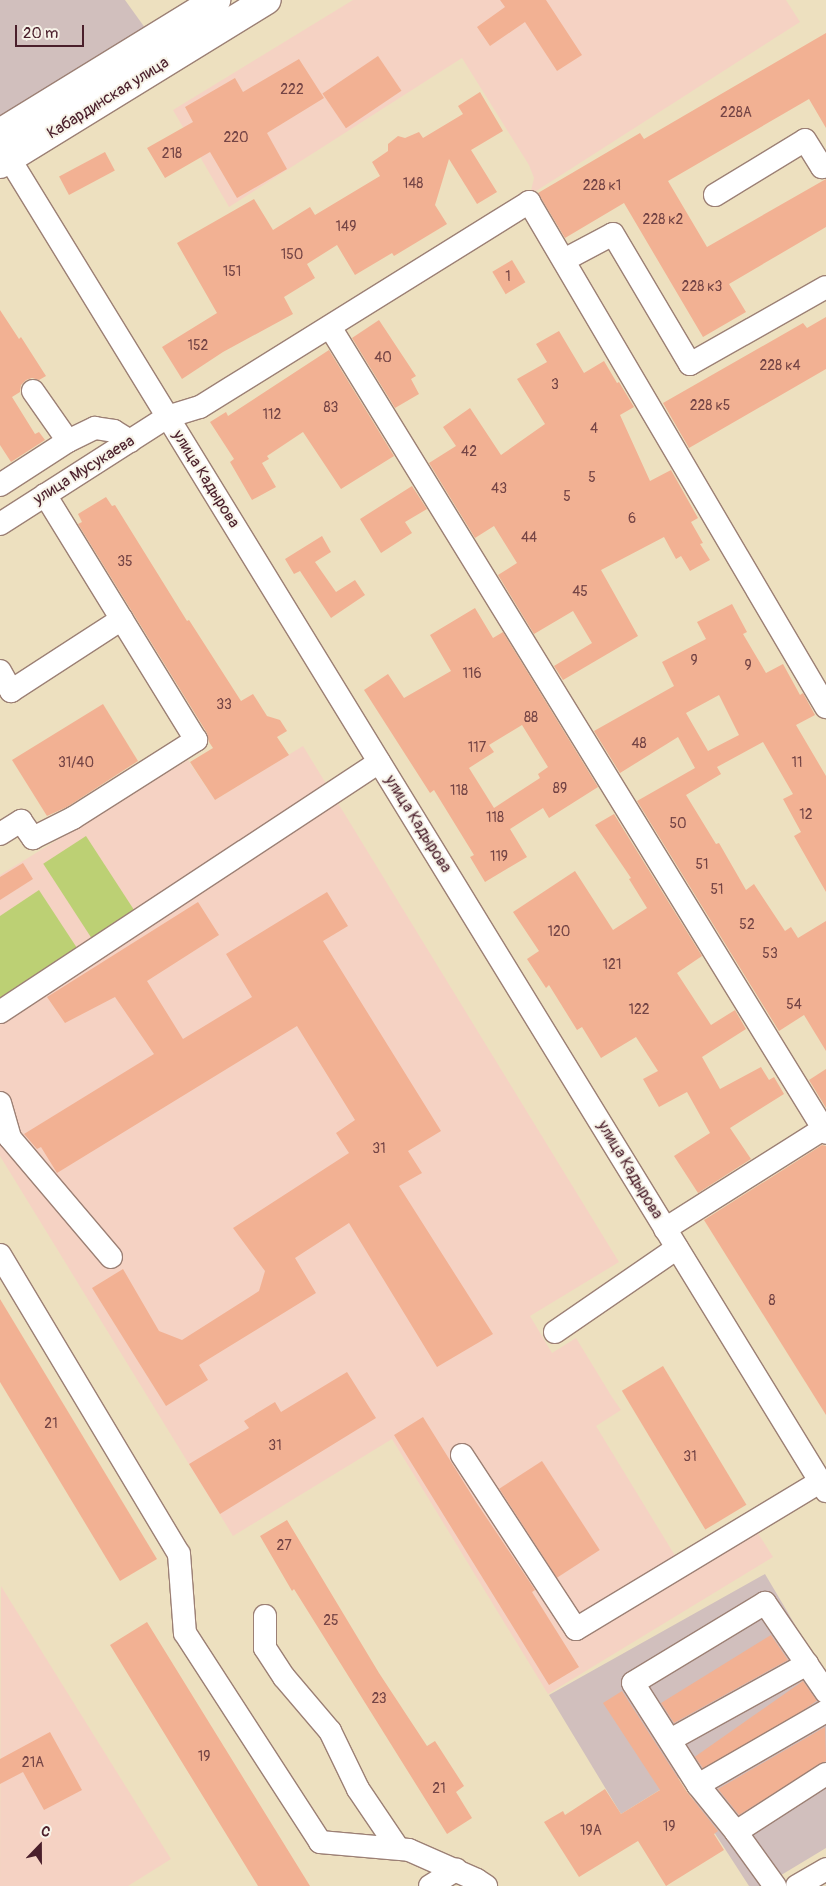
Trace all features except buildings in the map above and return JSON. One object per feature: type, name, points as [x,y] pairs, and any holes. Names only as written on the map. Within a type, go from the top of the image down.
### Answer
[{"type":"main road","name":"Кабардинская улица","points":[[2,150],[216,0]]},
{"type":"main road","name":"Кабардинская улица","points":[[2,150],[267,0]]},
{"type":"street","points":[[715,195],[805,140],[822,167],[826,164]]},
{"type":"street","name":"улица Кадырова","points":[[2,150],[168,417],[823,1486]]},
{"type":"street","name":"улица Мусукаева","points":[[0,524],[168,417],[200,407],[529,202],[564,260]]},
{"type":"street","points":[[826,287],[690,364],[613,234],[564,260],[826,707]]},
{"type":"street","points":[[330,327],[824,1131],[665,1228]]},
{"type":"street","points":[[33,391],[68,442]]},
{"type":"street","points":[[0,486],[68,442],[95,428],[114,431],[130,441]]},
{"type":"street","points":[[0,834],[21,821],[33,838],[73,818],[196,740],[45,495]]},
{"type":"street","points":[[0,672],[11,691],[122,620]]},
{"type":"street","points":[[0,1012],[380,762]]},
{"type":"street","points":[[0,1103],[10,1138],[111,1257]]},
{"type":"street","points":[[555,1332],[677,1248]]},
{"type":"street","points":[[0,1255],[179,1554],[185,1633],[320,1842],[409,1850],[456,1870],[486,1886]]},
{"type":"street","points":[[462,1455],[576,1629],[823,1486]]},
{"type":"street","points":[[775,1886],[736,1832],[698,1785],[633,1683],[765,1604],[826,1692]]},
{"type":"street","points":[[265,1616],[265,1648],[284,1677],[330,1731],[358,1789],[398,1848]]},
{"type":"street","points":[[670,1740],[807,1664]]},
{"type":"street","points":[[698,1785],[826,1711]]},
{"type":"street","points":[[736,1832],[826,1774]]},
{"type":"street","points":[[797,1886],[826,1869]]},
{"type":"street","points":[[430,1886],[456,1870]]},
{"type":"shaded area","points":[[0,0],[125,0],[153,39],[0,133]]},
{"type":"shaded area","points":[[353,0],[786,0],[800,22],[530,195],[534,178],[529,165],[462,58],[229,207],[173,110]]},
{"type":"shaded area","points":[[303,746],[619,1262],[530,1316],[552,1353],[576,1338],[621,1410],[596,1426],[685,1572],[756,1530],[773,1557],[548,1694],[392,1439],[233,1536],[0,1156],[0,875],[188,760],[215,800]]},
{"type":"shaded area","points":[[765,1574],[826,1677],[826,1848],[763,1886],[749,1886],[679,1778],[621,1814],[549,1695]]},
{"type":"shaded area","points":[[1,1586],[171,1859],[128,1886],[0,1886]]},
{"type":"green space","points":[[86,836],[137,914],[94,942],[43,864]]},
{"type":"green space","points":[[39,890],[77,948],[0,998],[0,916]]}]
